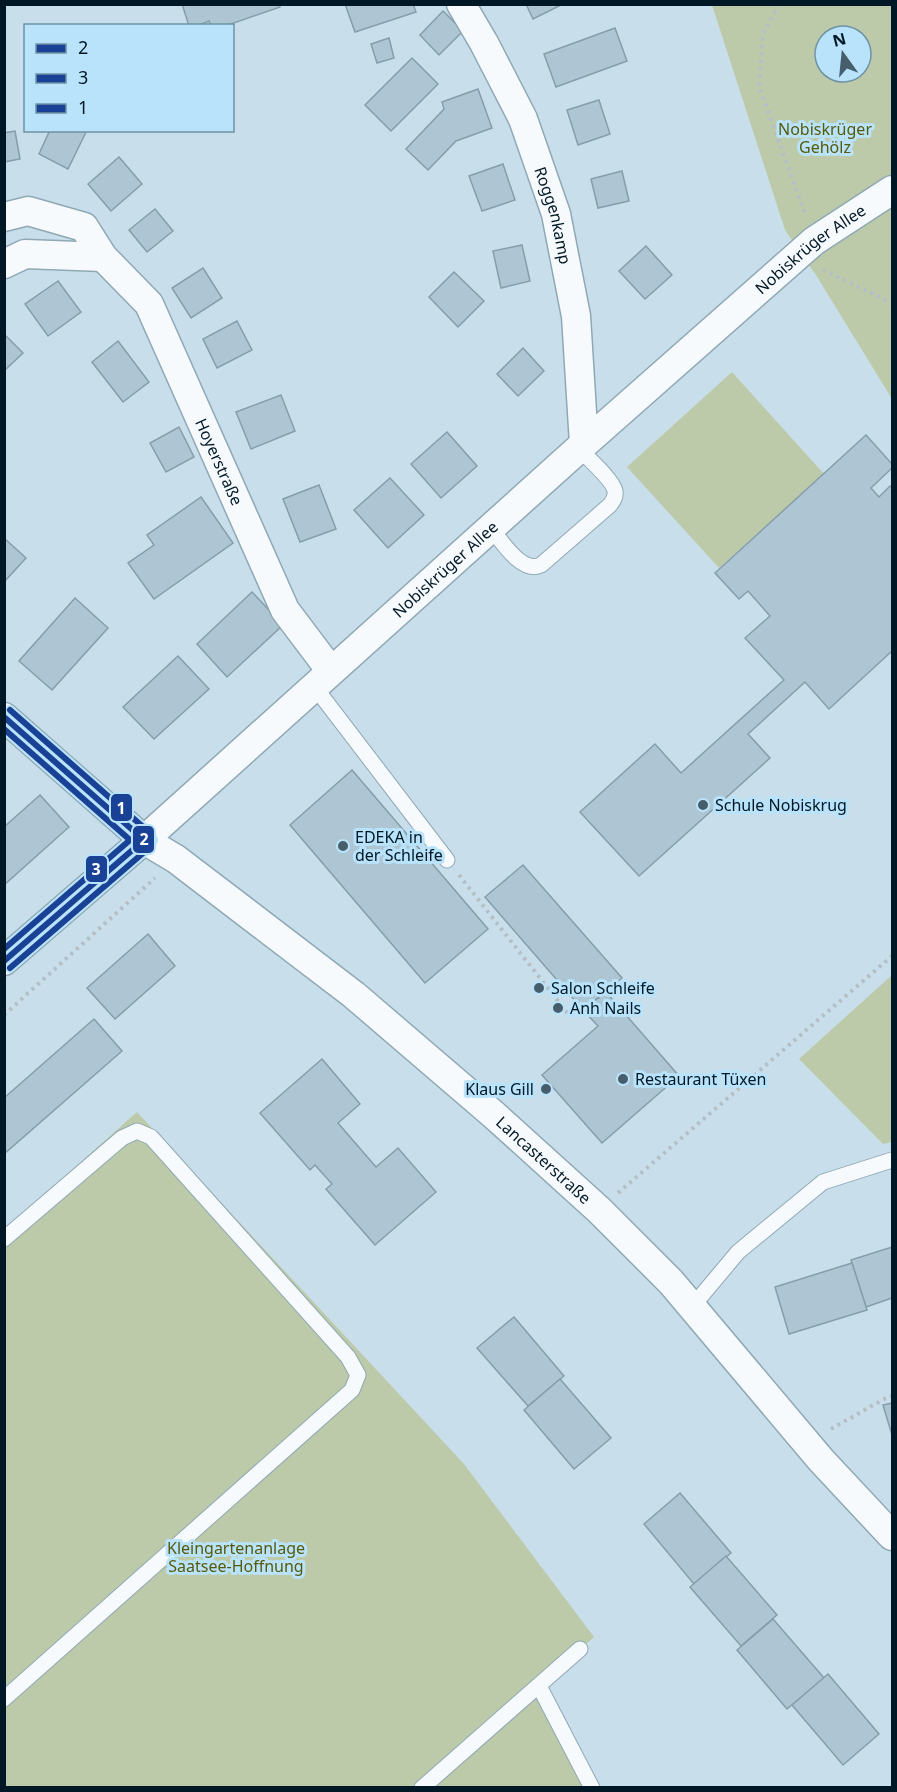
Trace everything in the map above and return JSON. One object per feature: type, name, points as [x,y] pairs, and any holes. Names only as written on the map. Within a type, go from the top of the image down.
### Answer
[{"type":"street","name":"Roggenkamp","points":[[461,4],[523,119],[556,214],[576,316],[582,446]]},
{"type":"street","name":"Nobiskrüger Allee","points":[[4,961],[144,840],[805,249],[892,190]]},
{"type":"street","name":"Hoyerstraße","points":[[4,217],[28,211],[84,227],[103,257],[149,304],[285,610],[323,678]]},
{"type":"street","points":[[4,264],[25,254],[103,257]]},
{"type":"street","name":"Lancasterstraße","points":[[4,717],[144,840],[176,859],[354,995],[494,1115],[599,1210],[671,1282],[807,1443],[892,1536]]},
{"type":"lane","points":[[491,528],[517,559],[535,568],[609,505],[615,495],[612,485],[582,446]]},
{"type":"lane","points":[[323,678],[447,860]]},
{"type":"lane","points":[[4,1239],[122,1138],[137,1131],[151,1137],[348,1357],[358,1375],[352,1390],[4,1699]]},
{"type":"lane","points":[[692,1307],[738,1252],[823,1182],[892,1160]]},
{"type":"lane","points":[[423,1788],[580,1649]]},
{"type":"lane","points":[[539,1686],[592,1788]]},
{"type":"path","points":[[779,4],[763,34],[759,86],[805,249],[892,303]]},
{"type":"path","points":[[4,1015],[176,859]]},
{"type":"path","points":[[447,860],[569,1015]]},
{"type":"path","points":[[599,1210],[892,956]]},
{"type":"path","points":[[807,1443],[892,1396]]},
{"type":"green space","name":"Nobiskrüger Gehölz","points":[[712,5],[892,5],[892,399],[816,275],[785,230]]},
{"type":"green space","points":[[732,372],[824,474],[719,568],[627,467]]},
{"type":"green space","points":[[892,975],[892,1142],[883,1144],[799,1059]]},
{"type":"green space","name":"Kleingartenanlage Saatsee-Hoffnung","points":[[137,1112],[464,1464],[594,1637],[539,1686],[598,1787],[5,1787],[4,1230]]},
{"type":"building","points":[[182,4],[279,4],[280,7],[231,24],[210,24],[209,21],[202,24],[188,24]]},
{"type":"building","points":[[345,4],[413,4],[416,12],[355,32]]},
{"type":"building","points":[[526,4],[563,4],[533,19]]},
{"type":"building","points":[[443,11],[463,31],[439,55],[420,35]]},
{"type":"building","points":[[615,28],[627,61],[556,87],[544,54]]},
{"type":"building","points":[[389,38],[394,58],[377,63],[371,44]]},
{"type":"building","points":[[412,58],[438,84],[391,131],[365,105]]},
{"type":"building","points":[[478,89],[492,128],[456,141],[428,170],[406,149],[444,109],[442,102]]},
{"type":"building","points":[[599,100],[610,134],[578,145],[567,110]]},
{"type":"building","points":[[15,131],[20,159],[4,162],[4,133]]},
{"type":"building","points":[[49,132],[86,132],[68,169],[39,154]]},
{"type":"building","points":[[119,157],[142,184],[111,211],[88,184]]},
{"type":"building","points":[[503,164],[515,200],[482,211],[469,176]]},
{"type":"building","points":[[622,171],[629,201],[598,208],[591,179]]},
{"type":"building","points":[[155,209],[173,231],[147,252],[129,230]]},
{"type":"building","points":[[522,245],[530,281],[501,288],[493,251]]},
{"type":"building","points":[[646,246],[672,275],[645,299],[619,271]]},
{"type":"building","points":[[203,268],[222,298],[191,318],[172,288]]},
{"type":"building","points":[[454,272],[484,301],[458,327],[429,297]]},
{"type":"building","points":[[58,281],[81,312],[48,336],[25,304]]},
{"type":"building","points":[[237,321],[252,350],[217,368],[203,339]]},
{"type":"building","points":[[4,334],[23,353],[4,371]]},
{"type":"building","points":[[118,341],[149,382],[123,402],[92,362]]},
{"type":"building","points":[[523,348],[544,371],[518,396],[497,374]]},
{"type":"building","points":[[281,395],[295,431],[251,449],[236,412]]},
{"type":"building","points":[[179,427],[194,457],[166,472],[150,443]]},
{"type":"building","points":[[447,432],[477,466],[441,498],[411,464]]},
{"type":"building","points":[[866,435],[892,464],[892,468],[871,488],[879,497],[890,486],[892,488],[892,651],[829,709],[805,682],[748,734],[770,758],[639,876],[580,812],[655,744],[681,773],[784,680],[745,638],[770,616],[748,591],[739,599],[715,573]]},
{"type":"building","points":[[390,478],[424,515],[388,548],[354,510]]},
{"type":"building","points":[[319,485],[336,529],[300,542],[283,499]]},
{"type":"building","points":[[201,497],[233,543],[154,599],[128,563],[154,545],[147,535]]},
{"type":"building","points":[[4,538],[26,558],[4,582]]},
{"type":"building","points":[[252,592],[283,625],[227,677],[197,644]]},
{"type":"building","points":[[75,598],[108,628],[52,690],[19,661]]},
{"type":"building","points":[[178,656],[209,689],[154,739],[123,707]]},
{"type":"building","points":[[352,770],[488,929],[425,983],[290,825]]},
{"type":"building","points":[[40,795],[69,827],[4,885],[4,827]]},
{"type":"building","points":[[523,865],[622,978],[583,1010],[485,897]]},
{"type":"building","points":[[148,934],[175,966],[115,1019],[87,988]]},
{"type":"building","points":[[606,992],[679,1076],[602,1143],[542,1075],[598,1026],[583,1010]]},
{"type":"building","points":[[94,1019],[122,1051],[4,1154],[4,1098]]},
{"type":"building","points":[[322,1059],[360,1104],[338,1123],[376,1167],[398,1148],[436,1192],[375,1245],[326,1189],[332,1184],[315,1165],[310,1170],[260,1113]]},
{"type":"building","points":[[892,1247],[892,1298],[866,1307],[851,1260]]},
{"type":"building","points":[[852,1263],[867,1310],[789,1334],[775,1287]]},
{"type":"building","points":[[514,1317],[564,1376],[528,1406],[477,1348]]},
{"type":"building","points":[[560,1379],[611,1438],[574,1469],[524,1410]]},
{"type":"building","points":[[892,1403],[892,1435],[883,1405]]},
{"type":"building","points":[[680,1493],[731,1553],[694,1584],[644,1524]]},
{"type":"building","points":[[726,1556],[777,1615],[741,1646],[690,1587]]},
{"type":"building","points":[[773,1619],[824,1678],[787,1709],[737,1650]]},
{"type":"building","points":[[828,1674],[879,1734],[843,1765],[792,1705]]},
{"type":"transit line","name":"1","points":[[10,710],[150,833],[153,840],[150,847],[10,968]]},
{"type":"transit line","name":"2","points":[[4,717],[144,840],[4,961]]},
{"type":"transit line","name":"3","points":[[4,729],[130,840],[4,949]]},
{"type":"place","name":"Schule Nobiskrug","points":[[703,805]]},
{"type":"place","name":"EDEKA in der Schleife","points":[[343,846]]},
{"type":"place","name":"Salon Schleife","points":[[539,988]]},
{"type":"place","name":"Anh Nails","points":[[558,1008]]},
{"type":"place","name":"Restaurant Tüxen","points":[[623,1079]]},
{"type":"place","name":"Klaus Gill","points":[[546,1089]]}]
